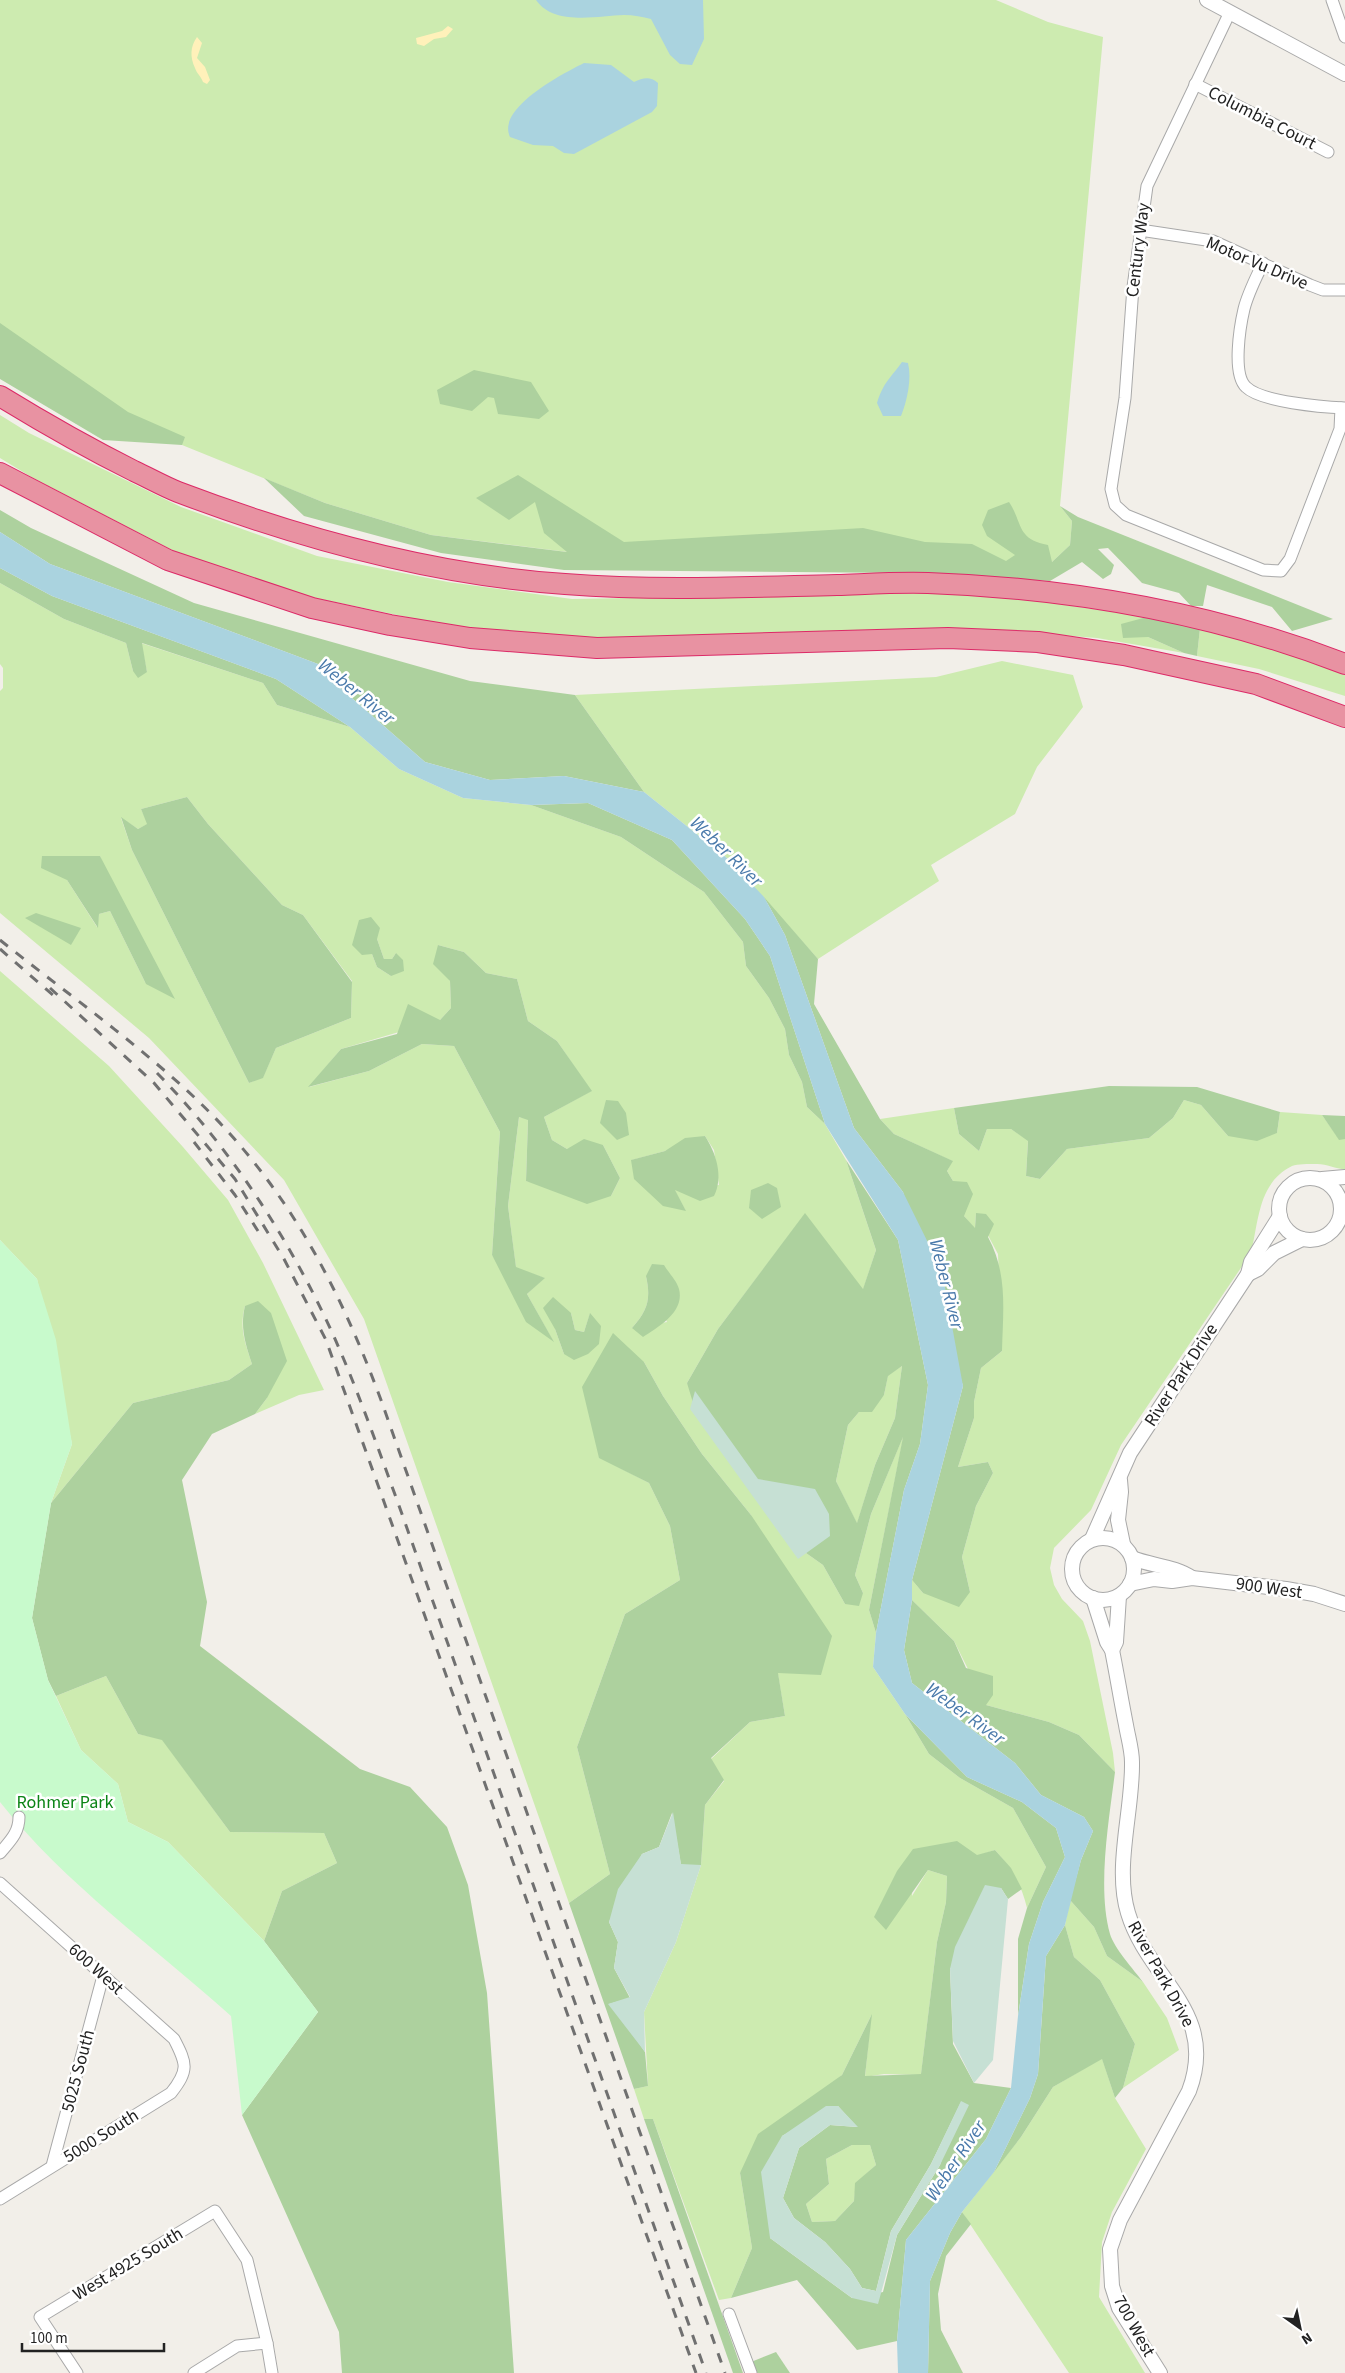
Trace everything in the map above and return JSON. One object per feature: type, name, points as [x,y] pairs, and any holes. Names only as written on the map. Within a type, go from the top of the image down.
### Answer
[{"type":"highway","points":[[0,396],[75,442],[176,491],[303,534],[372,554],[443,569],[549,583],[640,587],[925,583],[1011,588],[1097,598],[1182,616],[1304,648],[1345,664]]},
{"type":"highway","points":[[0,473],[168,560],[312,608],[390,625],[470,638],[598,648],[948,638],[1038,642],[1124,655],[1256,684],[1345,717]]},
{"type":"street","points":[[1207,0],[1345,74]]},
{"type":"street","points":[[1332,0],[1345,37]]},
{"type":"street","name":"Century Way","points":[[1230,12],[1150,175],[1140,230],[1133,288],[1125,398],[1111,489],[1115,505],[1126,515],[1263,570],[1281,571],[1290,559],[1340,429],[1343,408]]},
{"type":"street","name":"Columbia Court","points":[[1195,84],[1328,152]]},
{"type":"street","name":"Motor Vu Drive","points":[[1140,230],[1213,241],[1323,290],[1345,290]]},
{"type":"street","points":[[1263,263],[1244,310],[1238,369],[1244,386],[1259,396],[1343,408]]},
{"type":"street","points":[[1322,1179],[1336,1190],[1343,1204],[1338,1224],[1328,1235],[1315,1240],[1302,1239],[1288,1231],[1280,1216],[1281,1197],[1286,1188],[1302,1178],[1345,1177]]},
{"type":"street","name":"River Park Drive","points":[[1092,1539],[1130,1453],[1248,1274],[1251,1262],[1280,1216]]},
{"type":"street","name":"River Park Drive","points":[[1248,1274],[1258,1269],[1274,1253],[1302,1239]]},
{"type":"street","name":"River Park Drive","points":[[1120,1479],[1121,1492],[1118,1520],[1123,1544]]},
{"type":"street","points":[[1108,1538],[1123,1544],[1132,1558],[1134,1566],[1130,1584],[1119,1596],[1102,1600],[1093,1598],[1079,1589],[1072,1574],[1072,1565],[1078,1549],[1092,1539],[1108,1538]]},
{"type":"street","name":"900 West","points":[[1132,1558],[1147,1564],[1182,1571],[1192,1578]]},
{"type":"street","name":"900 West","points":[[1130,1584],[1154,1579],[1172,1581],[1192,1578],[1286,1588],[1314,1594],[1345,1604]]},
{"type":"street","name":"River Park Drive","points":[[1112,1650],[1116,1642],[1119,1596]]},
{"type":"street","name":"River Park Drive","points":[[1093,1598],[1107,1642],[1112,1650],[1132,1761],[1124,1868],[1124,1897],[1134,1930],[1187,2013],[1198,2047],[1196,2074],[1189,2091],[1120,2220],[1110,2249]]},
{"type":"street","points":[[0,1852],[15,1836],[19,1826],[19,1817]]},
{"type":"street","name":"600 West","points":[[0,1883],[174,2039],[185,2061]]},
{"type":"street","name":"5025 South","points":[[52,2166],[103,1976]]},
{"type":"street","name":"5000 South","points":[[0,2200],[171,2093],[182,2079],[185,2061]]},
{"type":"street","name":"West 4925 South","points":[[77,2373],[40,2317],[215,2210],[246,2260],[267,2343]]},
{"type":"street","name":"700 West","points":[[1110,2249],[1112,2286],[1119,2308],[1160,2373]]},
{"type":"street","points":[[729,2314],[751,2373]]},
{"type":"street","points":[[194,2373],[236,2346],[267,2343],[272,2373]]},
{"type":"green space","points":[[0,0],[996,0],[1048,22],[1103,37],[1060,506],[1072,521],[1070,545],[1051,563],[568,552],[431,535],[325,503],[182,445],[40,375],[0,348]]},
{"type":"green space","points":[[0,323],[128,412],[185,437],[182,445],[103,440],[0,379]]},
{"type":"green space","points":[[474,370],[531,382],[549,411],[539,419],[498,414],[494,398],[488,397],[472,411],[440,404],[437,390]]},
{"type":"green space","points":[[0,415],[29,433],[181,507],[317,556],[448,582],[572,599],[929,593],[1019,598],[1147,617],[1148,637],[1184,653],[1097,638],[992,630],[602,642],[469,630],[311,597],[174,551],[33,478],[0,458]]},
{"type":"green space","points":[[518,475],[624,542],[863,528],[925,542],[972,544],[1006,561],[1015,555],[987,536],[982,525],[988,510],[1009,502],[1025,534],[1030,539],[1048,545],[1052,562],[1070,545],[1072,521],[1060,506],[1078,517],[1333,619],[1292,631],[1272,607],[1207,585],[1203,606],[1191,606],[1179,593],[1142,583],[1108,548],[1098,549],[1114,565],[1111,574],[1103,579],[1082,562],[1050,581],[910,573],[564,570],[441,553],[304,516],[264,478],[325,503],[431,535],[567,552],[544,533],[535,502],[509,520],[476,498]]},
{"type":"green space","points":[[0,510],[31,528],[194,603],[470,681],[575,695],[644,792],[564,776],[490,780],[425,762],[337,685],[318,664],[50,564],[0,532]]},
{"type":"green space","points":[[0,568],[52,596],[276,679],[350,727],[277,705],[263,683],[142,643],[147,672],[138,678],[133,671],[126,643],[64,619],[0,583]]},
{"type":"green space","points":[[0,583],[64,619],[126,643],[133,671],[147,672],[141,643],[263,683],[277,705],[350,727],[399,769],[463,798],[531,805],[621,837],[704,892],[743,942],[746,966],[769,998],[785,1029],[789,1055],[802,1082],[807,1107],[825,1124],[846,1160],[876,1250],[863,1290],[805,1214],[718,1329],[687,1383],[806,1553],[823,1565],[845,1604],[863,1593],[855,1575],[871,1514],[904,1434],[869,1610],[876,1633],[873,1667],[929,1754],[960,1778],[1013,1808],[1046,1867],[1027,1908],[1015,1876],[995,1850],[977,1856],[913,1849],[912,1896],[928,1870],[947,1876],[946,1902],[937,1942],[921,2075],[884,2074],[865,2077],[871,2016],[842,2075],[740,2173],[752,2248],[731,2298],[719,2300],[653,2119],[644,2119],[634,2089],[648,2086],[644,2012],[676,1942],[701,1865],[705,1805],[724,1781],[711,1759],[750,1722],[785,1716],[751,1515],[702,1454],[663,1396],[644,1362],[599,1457],[649,1483],[670,1526],[680,1580],[625,1614],[577,1747],[610,1874],[569,1903],[364,1319],[284,1180],[149,1038],[0,913],[0,691],[3,688],[3,668],[0,664]],"holes":[[[187,797],[208,824],[282,905],[303,915],[352,981],[351,1018],[276,1048],[263,1077],[249,1083],[132,850],[121,818],[138,829],[148,824],[141,809]],[[100,856],[146,984],[110,911],[99,914],[97,927],[67,880]],[[377,939],[384,959],[392,959],[396,953],[391,976],[377,967],[372,954]],[[438,945],[464,952],[486,973],[517,979],[528,1021],[557,1041],[591,1091],[544,1117],[552,1140],[567,1149],[603,1145],[620,1178],[611,1196],[526,1181],[528,1119],[519,1117],[508,1206],[516,1268],[544,1278],[527,1294],[553,1341],[492,1255],[500,1132],[454,1046],[422,1044],[369,1071],[309,1087],[341,1049],[440,1020],[451,1008],[450,981]],[[705,1136],[714,1150],[719,1185],[674,1189],[685,1210],[632,1160],[665,1151]],[[646,1276],[667,1322],[632,1328],[645,1310],[648,1291]],[[571,1313],[575,1330],[584,1332],[590,1314],[588,1354],[564,1354],[555,1329]]]},
{"type":"green space","points":[[1147,617],[1200,628],[1197,656],[1184,653],[1148,637],[1123,638],[1121,624]]},
{"type":"green space","points":[[1200,628],[1257,643],[1345,675],[1345,696],[1259,669],[1197,656]]},
{"type":"green space","points":[[1002,661],[1073,675],[1083,707],[1037,767],[1015,814],[931,865],[939,881],[818,959],[728,859],[644,792],[575,695],[936,677]]},
{"type":"green space","points":[[187,797],[208,824],[282,905],[303,915],[352,982],[351,1018],[276,1048],[263,1078],[249,1083],[132,850],[121,817],[138,829],[147,824],[141,809]]},
{"type":"green space","points":[[588,803],[672,840],[745,919],[770,956],[825,1124],[807,1107],[802,1082],[789,1055],[785,1029],[769,998],[746,966],[743,942],[704,892],[621,837],[531,805]]},
{"type":"green space","points":[[42,856],[100,856],[175,999],[146,984],[110,911],[99,914],[98,928],[67,880],[41,868]]},
{"type":"green space","points":[[764,897],[818,959],[814,1004],[880,1119],[894,1134],[953,1161],[947,1171],[953,1181],[967,1182],[973,1194],[964,1216],[975,1228],[976,1213],[986,1214],[994,1224],[988,1237],[999,1265],[1003,1292],[1002,1351],[981,1368],[974,1402],[974,1418],[958,1467],[988,1462],[993,1473],[976,1506],[962,1557],[970,1592],[959,1607],[923,1593],[912,1580],[963,1386],[903,1192],[854,1128],[785,935]]},
{"type":"green space","points":[[36,913],[81,928],[71,945],[25,918]]},
{"type":"green space","points":[[371,917],[380,928],[377,939],[384,959],[392,959],[396,953],[403,960],[404,971],[391,976],[377,967],[372,954],[362,955],[352,945],[359,920]]},
{"type":"green space","points":[[438,945],[464,952],[486,973],[517,979],[528,1021],[557,1041],[592,1091],[544,1117],[552,1140],[567,1149],[584,1139],[603,1145],[620,1178],[611,1196],[587,1204],[526,1181],[528,1120],[519,1117],[508,1206],[516,1267],[545,1278],[527,1294],[554,1342],[526,1322],[492,1255],[500,1132],[454,1046],[422,1044],[369,1071],[308,1087],[341,1049],[397,1034],[408,1004],[440,1020],[451,1008],[450,981],[433,964]]},
{"type":"green space","points":[[0,971],[109,1066],[183,1147],[228,1200],[263,1263],[324,1390],[299,1395],[255,1414],[267,1398],[245,1306],[243,1328],[252,1364],[229,1380],[133,1403],[51,1503],[72,1444],[37,1279],[0,1240]]},
{"type":"green space","points":[[1109,1086],[1197,1087],[1280,1112],[1277,1133],[1257,1141],[1228,1136],[1201,1105],[1184,1100],[1173,1118],[1149,1138],[1067,1149],[1040,1179],[1026,1176],[1028,1141],[1011,1129],[987,1129],[979,1151],[959,1134],[954,1108]]},
{"type":"green space","points":[[606,1100],[618,1101],[626,1113],[629,1135],[617,1140],[600,1123]]},
{"type":"green space","points":[[1184,1100],[1201,1105],[1228,1136],[1277,1133],[1280,1112],[1322,1115],[1339,1139],[1345,1139],[1345,1169],[1319,1164],[1297,1165],[1281,1173],[1272,1182],[1262,1204],[1251,1253],[1121,1445],[1091,1510],[1054,1548],[1050,1568],[1054,1585],[1062,1599],[1083,1621],[1090,1641],[1113,1753],[1115,1772],[1079,1735],[1049,1722],[986,1705],[954,1641],[912,1600],[912,1580],[923,1593],[970,1592],[962,1557],[976,1506],[993,1473],[988,1462],[958,1467],[974,1418],[974,1402],[981,1368],[1002,1351],[998,1254],[976,1213],[975,1229],[964,1216],[953,1181],[947,1171],[952,1161],[894,1134],[880,1119],[954,1108],[959,1134],[979,1151],[987,1129],[1011,1129],[1028,1140],[1026,1176],[1040,1179],[1067,1149],[1149,1138],[1173,1118]]},
{"type":"green space","points":[[1322,1115],[1345,1116],[1345,1139],[1339,1140]]},
{"type":"green space","points":[[705,1136],[717,1165],[718,1181],[714,1196],[700,1201],[675,1190],[686,1211],[663,1206],[634,1179],[631,1160],[665,1151],[685,1138]]},
{"type":"green space","points":[[846,1160],[898,1240],[928,1385],[920,1444],[904,1490],[876,1633],[869,1610],[903,1437],[871,1514],[855,1575],[863,1593],[859,1606],[845,1604],[823,1565],[806,1553],[754,1497],[697,1416],[687,1383],[718,1329],[805,1213],[863,1289],[876,1250]],"holes":[[[902,1366],[895,1418],[875,1465],[857,1523],[836,1481],[848,1425],[859,1412],[872,1412],[884,1395],[888,1376]]]},
{"type":"green space","points":[[768,1183],[777,1188],[781,1207],[762,1219],[749,1208],[751,1190]]},
{"type":"green space","name":"Rohmer Park","points":[[0,1240],[37,1279],[56,1340],[72,1444],[51,1503],[32,1618],[48,1680],[81,1750],[118,1784],[128,1822],[168,1842],[264,1941],[318,2012],[242,2115],[231,2016],[81,1887],[25,1832],[0,1802]]},
{"type":"green space","points":[[652,1264],[664,1265],[678,1286],[680,1297],[678,1305],[669,1318],[643,1337],[632,1328],[642,1316],[647,1304],[646,1276]]},
{"type":"green space","points":[[553,1297],[571,1313],[575,1330],[584,1332],[590,1313],[601,1326],[599,1344],[588,1354],[574,1360],[564,1354],[555,1329],[543,1308]]},
{"type":"green space","points":[[258,1301],[271,1313],[287,1361],[267,1398],[255,1414],[212,1434],[182,1480],[207,1602],[200,1646],[360,1769],[410,1787],[447,1827],[468,1885],[487,1993],[514,2373],[342,2373],[339,2332],[242,2115],[318,2012],[264,1941],[282,1891],[337,1863],[324,1833],[230,1832],[162,1740],[138,1734],[106,1676],[56,1696],[48,1680],[32,1618],[51,1503],[133,1403],[229,1380],[252,1364],[244,1335],[243,1321],[245,1306]]},
{"type":"green space","points":[[613,1333],[644,1362],[663,1396],[702,1454],[751,1515],[832,1636],[821,1675],[778,1673],[785,1716],[750,1722],[711,1758],[724,1780],[705,1805],[701,1865],[681,1865],[672,1813],[659,1847],[642,1854],[609,1922],[618,1942],[614,1968],[630,1998],[609,2004],[621,2017],[645,2052],[648,2086],[634,2089],[569,1903],[610,1874],[577,1747],[625,1614],[680,1580],[670,1526],[649,1483],[599,1458],[582,1387]]},
{"type":"green space","points":[[902,1366],[895,1418],[875,1465],[857,1524],[836,1481],[848,1425],[859,1412],[884,1395],[888,1375]]},
{"type":"green space","points":[[695,1391],[758,1479],[815,1489],[829,1514],[830,1536],[798,1559],[690,1409]]},
{"type":"green space","points":[[912,1600],[954,1641],[966,1668],[993,1676],[993,1695],[986,1705],[1049,1722],[1079,1735],[1115,1772],[1105,1854],[1104,1896],[1106,1916],[1112,1940],[1143,1982],[1107,1956],[1094,1927],[1070,1900],[1081,1860],[1093,1831],[1084,1817],[1041,1795],[1015,1763],[912,1683],[904,1650]]},
{"type":"green space","points":[[106,1676],[138,1734],[162,1739],[230,1832],[324,1833],[337,1863],[282,1891],[264,1941],[168,1842],[128,1822],[118,1784],[81,1750],[56,1696]]},
{"type":"green space","points":[[905,1714],[967,1777],[1022,1802],[1056,1828],[1065,1857],[1043,1902],[1029,1944],[1018,2016],[1018,1939],[1027,1908],[1046,1867],[1013,1808],[960,1778],[929,1754]]},
{"type":"green space","points":[[673,1812],[681,1864],[701,1865],[676,1942],[644,2012],[645,2052],[608,2004],[630,1997],[614,1968],[618,1942],[609,1922],[618,1889],[642,1854],[659,1847]]},
{"type":"green space","points":[[957,1841],[977,1855],[995,1850],[1011,1868],[1022,1889],[1008,1899],[1001,1888],[950,1969],[953,2044],[974,2083],[1011,2088],[986,2139],[906,2240],[897,2341],[857,2350],[797,2280],[731,2298],[752,2248],[740,2173],[758,2134],[842,2075],[872,2014],[865,2076],[921,2074],[937,1942],[946,1902],[947,1876],[928,1870],[886,1930],[874,1917],[897,1871],[913,1849]],"holes":[[[961,2102],[940,2165],[897,2235],[883,2292],[852,2298],[770,2238],[782,2136],[838,2106],[857,2127],[830,2125],[799,2148],[783,2198],[794,2218],[825,2242],[850,2269],[862,2288],[876,2291],[891,2231],[931,2164]],[[852,2145],[870,2145],[876,2165],[855,2183],[854,2201],[835,2221],[812,2222],[806,2204],[829,2184],[826,2159]]]},
{"type":"green space","points":[[985,1885],[1001,1888],[1008,1899],[993,2060],[974,2083],[953,2041],[950,1969],[955,1947]]},
{"type":"green space","points":[[1070,1900],[1094,1927],[1107,1956],[1143,1982],[1167,2018],[1179,2050],[1123,2088],[1135,2044],[1100,1980],[1074,1957],[1065,1925]]},
{"type":"green space","points":[[1065,1925],[1074,1957],[1100,1980],[1135,2044],[1123,2088],[1115,2098],[1102,2059],[1053,2087],[1021,2137],[994,2172],[1030,2098],[1038,2074],[1046,1956]]},
{"type":"green space","points":[[1102,2058],[1115,2098],[1146,2149],[1112,2212],[1102,2242],[1099,2297],[1145,2373],[1069,2373],[962,2212],[1021,2137],[1053,2087]]},
{"type":"green space","points":[[961,2101],[969,2105],[940,2165],[897,2235],[878,2304],[852,2298],[770,2238],[761,2172],[782,2136],[826,2106],[838,2106],[858,2127],[830,2125],[799,2148],[783,2198],[794,2218],[825,2242],[850,2269],[862,2288],[876,2291],[891,2231],[931,2164]]},
{"type":"green space","points":[[644,2119],[653,2119],[743,2373],[733,2373]]},
{"type":"green space","points":[[852,2145],[870,2145],[876,2165],[856,2183],[854,2201],[835,2221],[812,2222],[806,2204],[829,2184],[826,2159]]},
{"type":"green space","points":[[962,2212],[971,2224],[946,2256],[938,2294],[941,2330],[963,2373],[928,2373],[930,2281],[950,2233]]},
{"type":"green space","points":[[776,2352],[790,2373],[756,2373],[751,2362]]},
{"type":"sand","points":[[448,26],[453,29],[446,37],[434,39],[424,46],[417,44],[416,38],[442,31]]},
{"type":"sand","points":[[197,37],[202,43],[197,58],[205,67],[210,80],[207,84],[203,82],[192,60],[192,48]]},
{"type":"water","points":[[536,0],[703,0],[704,39],[692,65],[680,64],[670,55],[651,19],[627,15],[577,18],[554,13],[544,8]]},
{"type":"water","points":[[584,63],[611,65],[634,82],[646,78],[652,79],[658,83],[657,106],[652,112],[574,154],[564,153],[553,146],[533,145],[510,137],[508,126],[522,103],[548,83]]},
{"type":"water","points":[[902,362],[908,363],[909,376],[907,397],[901,416],[883,416],[877,403],[882,390]]},
{"type":"water","points":[[0,532],[50,564],[318,664],[337,685],[425,762],[490,780],[564,776],[644,792],[728,859],[764,897],[785,935],[854,1128],[903,1192],[942,1271],[963,1386],[912,1580],[912,1600],[904,1650],[912,1683],[1015,1763],[1041,1795],[1084,1817],[1093,1831],[1081,1860],[1065,1925],[1046,1956],[1038,2074],[1030,2098],[994,2172],[962,2212],[950,2233],[930,2281],[928,2373],[898,2373],[897,2341],[906,2240],[986,2139],[1011,2088],[1018,2016],[1029,1944],[1043,1902],[1065,1857],[1056,1828],[1022,1802],[967,1777],[905,1714],[873,1667],[876,1633],[904,1490],[920,1444],[928,1385],[898,1240],[825,1124],[770,956],[745,919],[672,840],[588,803],[531,805],[463,798],[399,769],[350,727],[276,679],[52,596],[0,568]]},
{"type":"railway","points":[[0,940],[99,1017],[194,1097],[256,1164],[306,1237],[327,1276],[364,1357],[381,1400],[725,2373]]},
{"type":"railway","points":[[0,949],[54,996]]},
{"type":"railway","points":[[50,988],[154,1083],[235,1179],[284,1259],[326,1340],[696,2373]]},
{"type":"railway","points":[[157,1073],[209,1131],[255,1194],[296,1261],[340,1351],[366,1414],[397,1500],[706,2373]]},
{"type":"railway","points":[[194,1142],[235,1195],[258,1231]]},
{"type":"water label","name":"Weber River","points":[[356,692]]},
{"type":"water label","name":"Weber River","points":[[726,852]]},
{"type":"water label","name":"Weber River","points":[[946,1284]]},
{"type":"water label","name":"Weber River","points":[[965,1714]]},
{"type":"water label","name":"Weber River","points":[[956,2161]]}]
